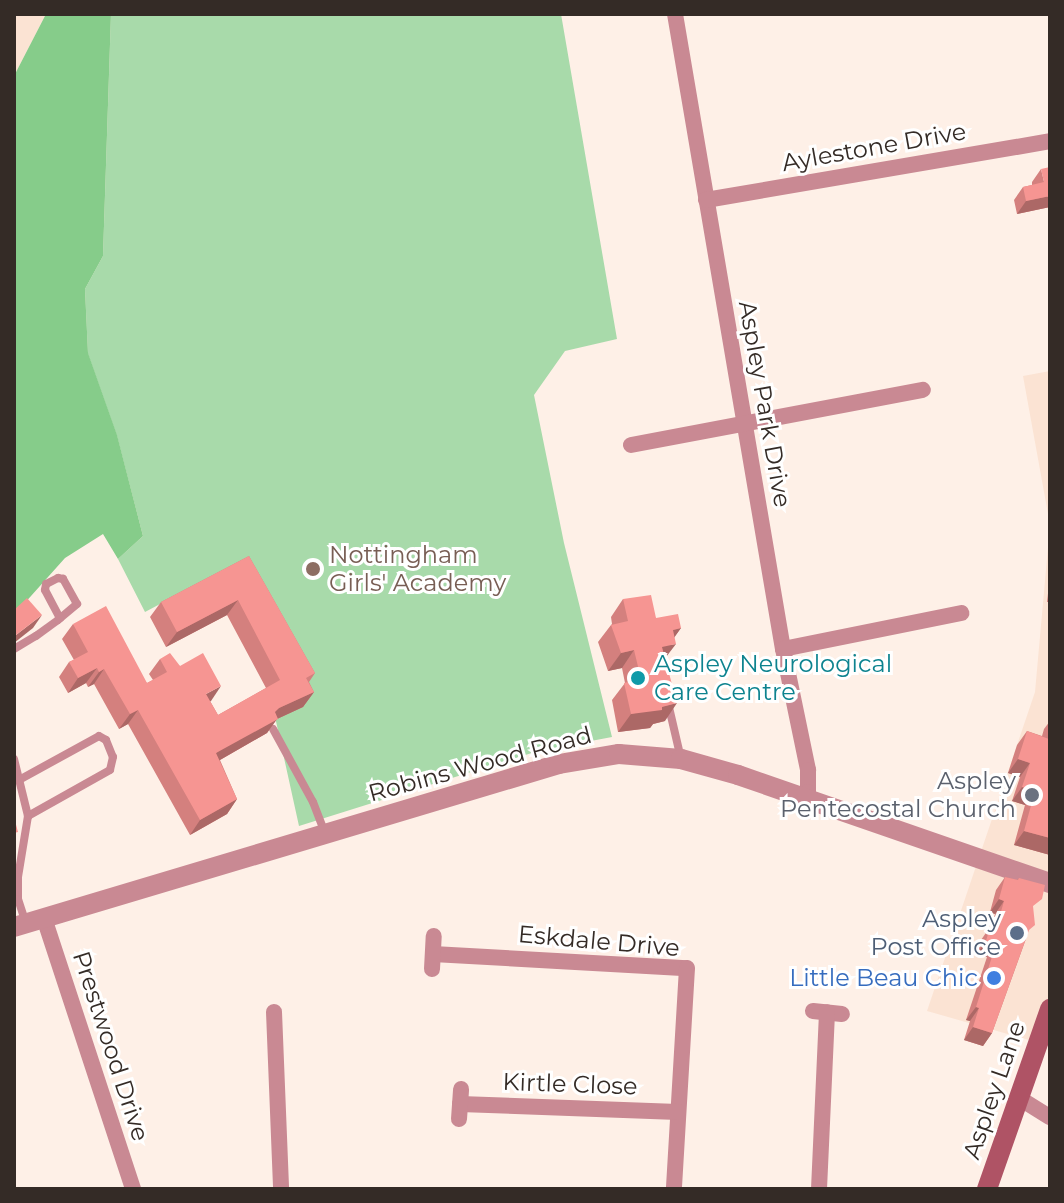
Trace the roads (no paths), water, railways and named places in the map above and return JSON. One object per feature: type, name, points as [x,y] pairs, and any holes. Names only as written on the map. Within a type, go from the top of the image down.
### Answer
[{"type":"main road","name":"Aspley Lane","points":[[987,1189],[1050,1009]]},
{"type":"street","name":"Aspley Park Drive","points":[[675,14],[783,649],[808,770],[808,792],[802,799]]},
{"type":"street","name":"Aylestone Drive","points":[[706,200],[1050,141]]},
{"type":"street","points":[[631,445],[923,390]]},
{"type":"street","points":[[783,649],[961,613]]},
{"type":"street","name":"Robins Wood Road","points":[[28,923],[581,758],[619,754],[681,759],[1050,883]]},
{"type":"street","name":"Prestwood Drive","points":[[28,923],[133,1189]]},
{"type":"street","name":"Eskdale Drive","points":[[434,936],[433,961],[687,968],[674,1189]]},
{"type":"street","points":[[274,1012],[281,1189]]},
{"type":"street","points":[[819,1189],[828,1012]]},
{"type":"street","points":[[1019,1098],[1050,1117]]},
{"type":"street","name":"Kirtle Close","points":[[460,1104],[678,1112]]},
{"type":"lane","points":[[14,649],[60,618],[77,604],[63,579],[58,578],[46,584],[45,590],[60,618]]},
{"type":"lane","points":[[665,689],[681,759]]},
{"type":"lane","points":[[273,729],[313,802],[325,834]]},
{"type":"lane","points":[[19,780],[99,736],[106,740],[113,757],[110,770],[28,816]]},
{"type":"lane","points":[[14,759],[28,816],[18,877],[18,899],[28,923]]},
{"type":"place","name":"Nottingham Girls' Academy","points":[[313,569]]},
{"type":"place","name":"Aspley Neurological Care Centre","points":[[638,678]]},
{"type":"place","name":"Aspley Pentecostal Church","points":[[1032,795]]},
{"type":"place","name":"Aspley Post Office","points":[[1017,933]]},
{"type":"place","name":"Little Beau Chic","points":[[994,978]]}]
